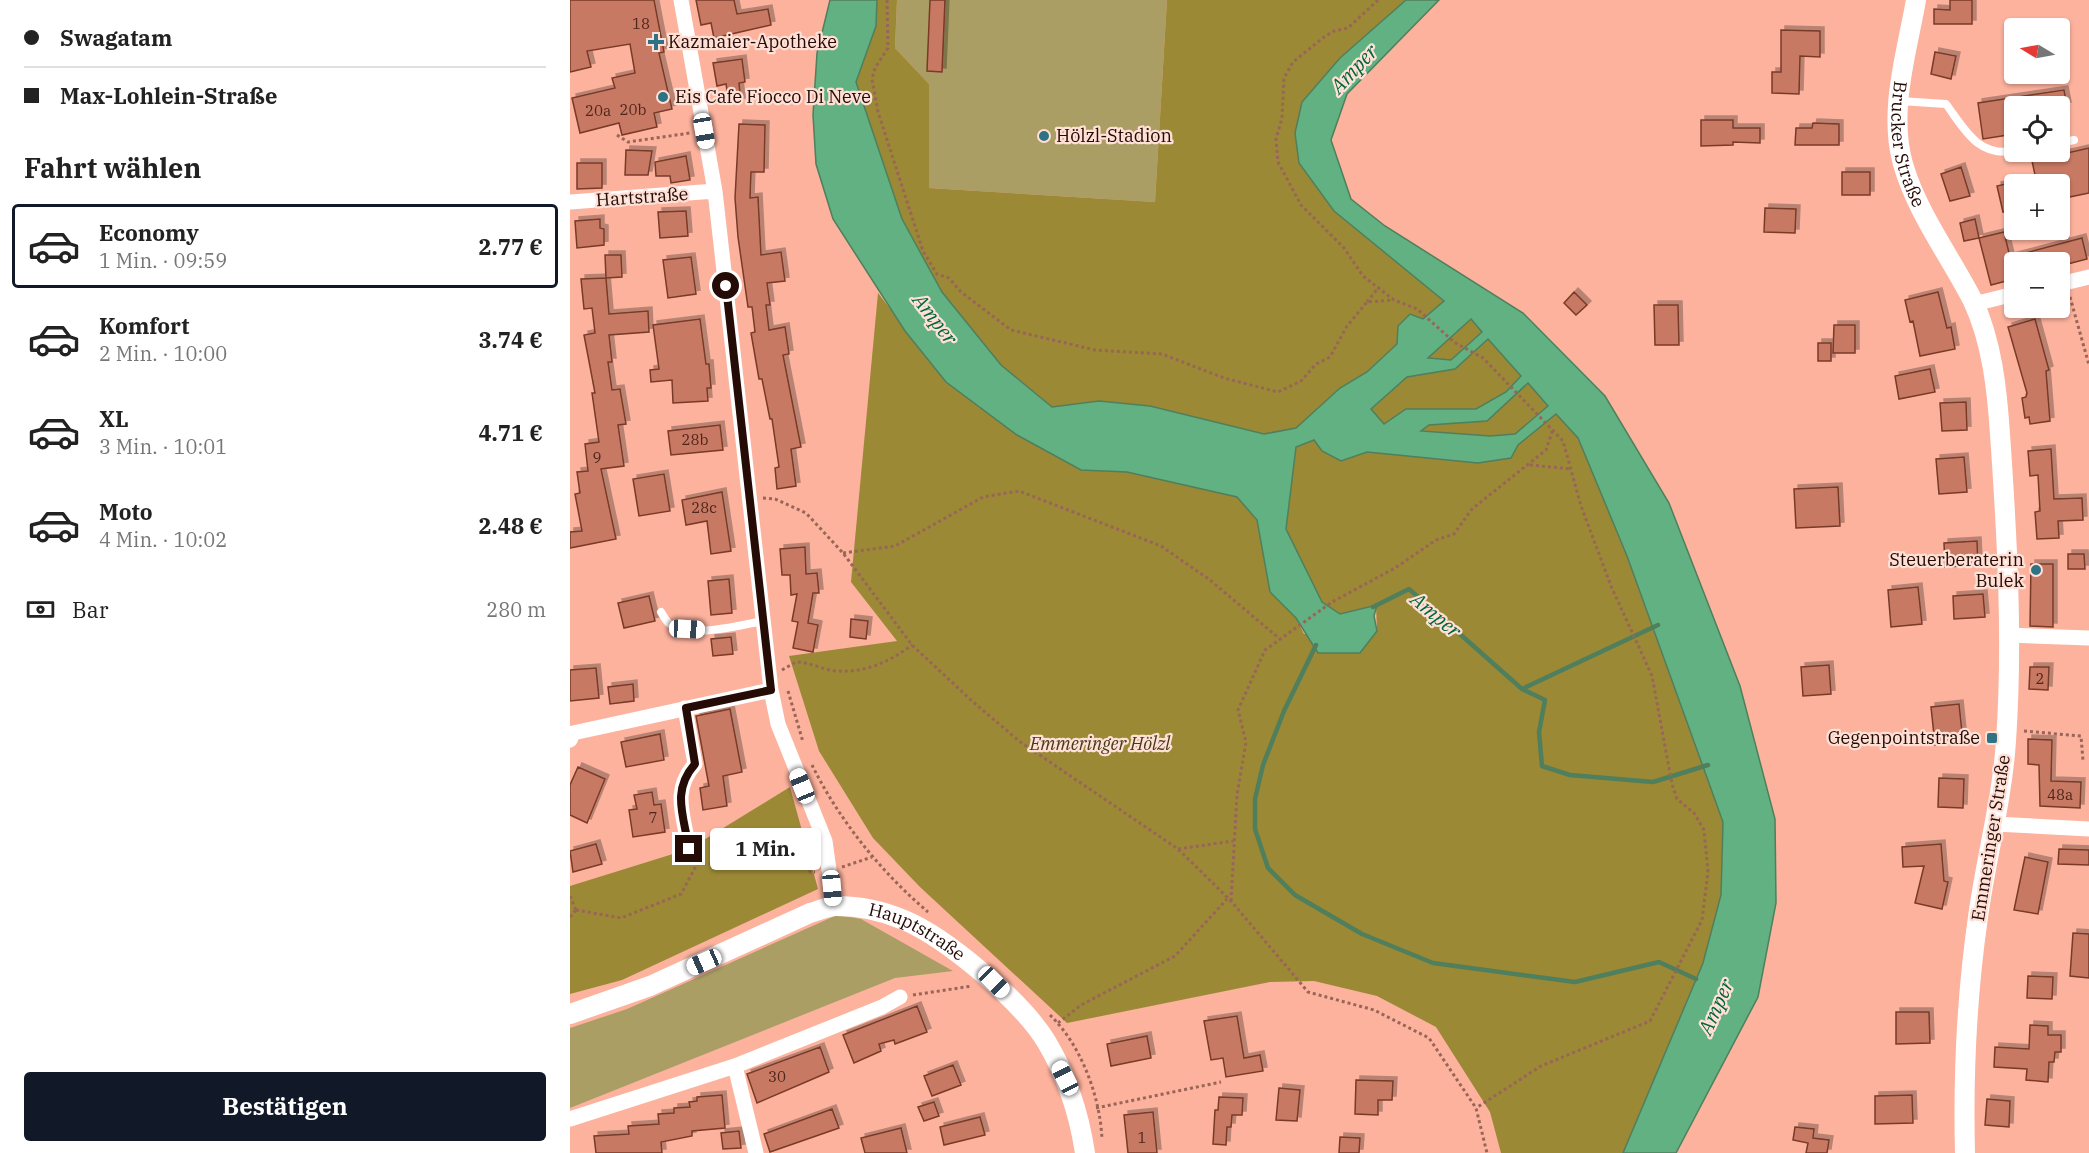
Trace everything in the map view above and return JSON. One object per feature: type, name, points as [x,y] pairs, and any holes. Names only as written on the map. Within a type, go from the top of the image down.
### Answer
[{"type":"street","points":[[570,1014],[650,986],[810,913],[834,906],[831,870],[825,841],[778,724],[771,690],[777,665],[763,621],[715,191],[681,0]]},
{"type":"street","name":"Brucker Straße","points":[[1916,0],[1898,101],[1899,140],[1903,163],[1922,208],[1960,278]]},
{"type":"street","name":"Hartstraße","points":[[570,202],[715,191]]},
{"type":"street","points":[[2070,281],[2089,277]]},
{"type":"street","name":"Emmeringer Straße","points":[[1960,278],[1974,304],[1990,351],[1997,388],[2005,515],[2008,635],[2007,729],[1995,824],[1978,917],[1967,1035],[1965,1153]]},
{"type":"street","points":[[1974,304],[2004,296]]},
{"type":"street","points":[[2008,635],[2089,638]]},
{"type":"street","points":[[570,740],[573,734],[771,690]]},
{"type":"street","points":[[686,708],[695,764],[687,773],[679,790],[689,849]]},
{"type":"street","points":[[1995,824],[2089,829]]},
{"type":"street","name":"Hauptstraße","points":[[834,906],[864,908],[905,920],[949,948],[994,982],[1045,1040],[1087,1109],[1085,1153]]},
{"type":"street","points":[[570,1119],[735,1066],[882,1007],[900,997]]},
{"type":"street","points":[[735,1066],[756,1153]]},
{"type":"lane","points":[[1898,101],[1946,104],[1978,146],[2004,153]]},
{"type":"lane","points":[[2070,141],[2074,140]]},
{"type":"lane","points":[[661,612],[670,624],[687,629],[710,630],[763,621]]},
{"type":"path","points":[[887,0],[888,48],[875,68],[872,79],[878,112],[923,251],[937,273],[949,278],[961,292],[1011,330],[1095,350],[1162,354],[1224,378],[1278,392],[1301,381],[1316,364],[1330,357],[1347,326],[1379,287]]},
{"type":"path","points":[[1378,0],[1348,28],[1334,31],[1324,37],[1293,62],[1284,78],[1282,118],[1276,139],[1278,162],[1301,205],[1344,248],[1363,276],[1394,300],[1425,316],[1454,342],[1476,355],[1521,396],[1563,441],[1581,506],[1652,676],[1665,735],[1665,757],[1669,763],[1677,800],[1694,813],[1704,830],[1708,872],[1702,921],[1650,1021],[1541,1065],[1476,1108]]},
{"type":"path","points":[[617,135],[628,142],[704,131]]},
{"type":"path","points":[[1367,302],[1394,300]]},
{"type":"path","points":[[2070,305],[2089,364]]},
{"type":"path","points":[[1058,1023],[1081,1005],[1175,956],[1229,900],[1237,795],[1246,742],[1238,710],[1265,650],[1332,602],[1395,568],[1436,540],[1454,534],[1472,509],[1503,481],[1530,465],[1546,450],[1553,429]]},
{"type":"path","points":[[1530,465],[1572,469]]},
{"type":"path","points":[[843,552],[895,546],[982,497],[1019,491],[1161,546],[1210,580],[1281,640]]},
{"type":"path","points":[[750,496],[775,499],[806,513],[843,552],[912,645],[1019,741],[1178,849],[1229,900],[1308,992],[1374,1010],[1429,1038],[1476,1108],[1487,1153]]},
{"type":"path","points":[[806,752],[777,665],[796,662],[837,671],[871,667],[894,658],[912,645]]},
{"type":"path","points":[[2007,729],[2081,736],[2083,761]]},
{"type":"path","points":[[810,761],[827,796],[873,856],[907,894],[934,916]]},
{"type":"path","points":[[1178,849],[1233,841]]},
{"type":"path","points":[[576,910],[621,918],[681,894],[698,864],[751,863],[796,855],[810,872],[831,870],[873,856]]},
{"type":"path","points":[[570,896],[576,910]]},
{"type":"path","points":[[570,917],[576,910]]},
{"type":"path","points":[[900,997],[994,982]]},
{"type":"path","points":[[1042,1007],[1058,1023],[1078,1056],[1090,1082],[1087,1109],[1102,1141]]},
{"type":"path","points":[[1087,1109],[1221,1082]]},
{"type":"shaded area","name":"Hölzl-Stadion","points":[[897,0],[1167,0],[1155,202],[929,188],[929,84],[895,48]]},
{"type":"shaded area","points":[[837,915],[861,919],[953,971],[895,978],[570,1108],[570,1028],[627,1009]]},
{"type":"green space","points":[[877,0],[897,0],[895,48],[929,84],[929,188],[1155,202],[1167,0],[1406,0],[1340,58],[1295,133],[1299,163],[1334,211],[1444,301],[1423,319],[1398,326],[1397,344],[1367,372],[1340,388],[1296,428],[1264,434],[1150,406],[1099,401],[1052,407],[1001,365],[942,292],[902,219],[856,82],[876,26]]},
{"type":"green space","name":"Emmeringer Hölzl","points":[[878,293],[946,382],[1017,435],[1081,470],[1127,472],[1237,497],[1257,520],[1270,592],[1296,618],[1304,634],[1377,631],[1376,605],[1340,614],[1322,602],[1286,529],[1296,447],[1350,427],[1471,319],[1578,438],[1627,556],[1723,822],[1721,895],[1703,963],[1623,1153],[1501,1153],[1490,1112],[1436,1027],[1377,996],[1314,981],[1270,982],[1067,1023],[920,887],[873,838],[819,751],[789,656],[897,641],[851,582]]},
{"type":"green space","points":[[790,787],[818,889],[622,980],[570,994],[570,886],[689,849]]},
{"type":"water","points":[[830,0],[877,0],[876,26],[856,82],[902,219],[942,292],[1001,365],[1052,407],[1099,401],[1150,406],[1264,434],[1296,428],[1340,388],[1367,372],[1397,344],[1398,326],[1410,314],[1423,319],[1444,301],[1334,211],[1299,163],[1295,133],[1302,102],[1340,58],[1406,0],[1439,0],[1347,94],[1331,140],[1351,199],[1385,226],[1523,313],[1605,396],[1669,503],[1740,686],[1775,819],[1776,903],[1758,997],[1676,1153],[1623,1153],[1703,963],[1721,895],[1723,822],[1627,556],[1578,438],[1556,414],[1518,445],[1511,458],[1478,463],[1367,452],[1341,461],[1322,451],[1314,440],[1296,447],[1286,529],[1322,602],[1340,614],[1377,605],[1374,616],[1377,631],[1360,653],[1318,653],[1296,618],[1270,592],[1257,520],[1237,497],[1127,472],[1081,470],[1017,435],[946,382],[905,331],[833,219],[816,164],[813,115],[817,53]],"holes":[[[1471,319],[1482,332],[1451,360],[1428,358]],[[1488,339],[1521,376],[1506,392],[1476,409],[1406,409],[1384,424],[1371,409],[1407,377],[1455,369]],[[1528,383],[1548,406],[1515,434],[1490,436],[1421,431],[1429,425],[1487,421]]]},
{"type":"building","points":[[570,0],[654,0],[664,52],[659,53],[672,109],[654,113],[657,127],[622,135],[619,123],[580,133],[572,98],[615,88],[612,78],[635,73],[630,44],[587,51],[591,67],[570,72]]},
{"type":"building","points":[[696,0],[734,0],[737,14],[768,9],[771,25],[714,38],[711,23],[701,25]]},
{"type":"building","points":[[930,0],[945,0],[942,72],[927,71]]},
{"type":"building","points":[[1950,0],[1972,0],[1972,24],[1934,24],[1934,9],[1950,10]]},
{"type":"building","points":[[1781,30],[1820,31],[1820,57],[1800,56],[1799,94],[1772,93],[1772,72],[1781,72]]},
{"type":"building","points":[[1935,52],[1956,56],[1951,79],[1931,74]]},
{"type":"building","points":[[742,59],[745,82],[739,83],[741,102],[729,104],[726,84],[717,86],[713,63]]},
{"type":"building","points":[[2064,90],[2065,96],[2024,96]]},
{"type":"building","points":[[2004,99],[2004,136],[1983,139],[1978,103]]},
{"type":"building","points":[[1701,120],[1733,120],[1733,128],[1760,128],[1760,143],[1733,142],[1733,145],[1701,146]]},
{"type":"building","points":[[1813,123],[1839,124],[1839,145],[1795,145],[1796,128],[1812,128]]},
{"type":"building","points":[[739,124],[765,125],[764,172],[751,172],[750,198],[758,197],[761,255],[781,252],[785,281],[767,283],[770,305],[766,305],[769,330],[785,327],[789,354],[783,355],[801,447],[791,449],[796,486],[777,489],[775,468],[779,467],[772,419],[770,419],[762,379],[759,379],[751,333],[755,332],[752,307],[748,307],[738,237],[735,198]]},
{"type":"building","points":[[2089,148],[2089,193],[2070,197],[2070,174],[2035,174],[2032,162],[2070,162],[2070,152]]},
{"type":"building","points":[[626,150],[652,151],[648,175],[625,175]]},
{"type":"building","points":[[686,156],[690,180],[671,183],[670,176],[656,176],[655,162]]},
{"type":"building","points":[[577,163],[602,163],[602,188],[577,189]]},
{"type":"building","points":[[1961,167],[1970,196],[1950,201],[1941,174]]},
{"type":"building","points":[[1842,172],[1870,172],[1870,195],[1842,195]]},
{"type":"building","points":[[2004,184],[2003,212],[1997,186]]},
{"type":"building","points":[[1765,208],[1796,209],[1795,233],[1764,232]]},
{"type":"building","points":[[686,211],[688,236],[660,238],[658,212]]},
{"type":"building","points":[[600,219],[600,228],[604,229],[604,245],[577,248],[575,221]]},
{"type":"building","points":[[1975,219],[1979,238],[1964,241],[1960,223]]},
{"type":"building","points":[[2004,232],[2004,240],[2009,252],[2004,252],[2004,282],[1991,285],[1979,238]]},
{"type":"building","points":[[2082,238],[2087,259],[2070,263],[2070,252],[2029,252]]},
{"type":"building","points":[[605,255],[621,255],[622,277],[606,278]]},
{"type":"building","points":[[691,257],[696,294],[668,298],[663,260]]},
{"type":"building","points":[[606,278],[609,314],[648,311],[649,332],[609,335],[612,362],[608,362],[612,390],[620,389],[626,424],[618,425],[624,466],[601,469],[616,539],[570,548],[570,532],[582,531],[575,494],[580,493],[577,472],[588,471],[585,444],[599,442],[592,393],[595,393],[584,335],[595,333],[592,308],[584,309],[581,279]]},
{"type":"building","points":[[1574,292],[1587,305],[1576,315],[1564,303]]},
{"type":"building","points":[[1938,292],[1947,328],[1951,327],[1955,349],[1920,356],[1913,321],[1910,322],[1905,300]]},
{"type":"building","points":[[1654,305],[1678,305],[1679,345],[1655,345]]},
{"type":"building","points":[[700,319],[706,364],[709,364],[711,388],[707,388],[708,401],[673,403],[672,380],[651,382],[650,370],[659,369],[653,325]]},
{"type":"building","points":[[2035,319],[2049,370],[2046,371],[2050,421],[2030,424],[2029,417],[2025,418],[2022,398],[2026,397],[2027,393],[2008,327]]},
{"type":"building","points":[[1834,325],[1855,325],[1855,353],[1833,353]]},
{"type":"building","points":[[1818,343],[1831,343],[1831,361],[1818,361]]},
{"type":"building","points":[[1930,369],[1935,392],[1899,399],[1895,376]]},
{"type":"building","points":[[1966,402],[1967,430],[1942,431],[1940,403]]},
{"type":"building","points":[[720,425],[723,450],[671,455],[668,431]]},
{"type":"building","points":[[2051,449],[2054,499],[2082,498],[2083,520],[2058,521],[2059,538],[2037,539],[2035,512],[2040,511],[2038,475],[2030,476],[2028,451]]},
{"type":"building","points":[[1964,457],[1967,492],[1939,494],[1936,459]]},
{"type":"building","points":[[664,474],[670,511],[639,516],[633,479]]},
{"type":"building","points":[[1838,487],[1840,526],[1796,528],[1794,489]]},
{"type":"building","points":[[722,492],[731,551],[711,554],[707,521],[686,525],[682,500]]},
{"type":"building","points":[[1977,541],[1978,565],[1945,567],[1944,543]]},
{"type":"building","points":[[805,547],[806,574],[817,573],[819,593],[813,593],[808,623],[818,625],[813,652],[793,648],[798,622],[792,621],[797,594],[791,595],[790,575],[782,575],[780,549]]},
{"type":"building","points":[[2068,554],[2084,554],[2085,569],[2068,569]]},
{"type":"building","points":[[2031,564],[2053,564],[2053,627],[2030,626]]},
{"type":"building","points":[[729,579],[732,613],[711,615],[708,581]]},
{"type":"building","points":[[1918,587],[1922,624],[1891,627],[1888,590]]},
{"type":"building","points":[[1983,594],[1985,617],[1954,619],[1953,596]]},
{"type":"building","points":[[649,596],[655,621],[624,628],[618,603]]},
{"type":"building","points":[[851,619],[868,621],[866,639],[850,637]]},
{"type":"building","points":[[731,637],[733,654],[713,656],[711,639]]},
{"type":"building","points":[[1829,665],[1831,694],[1803,696],[1801,667]]},
{"type":"building","points":[[2030,667],[2049,667],[2048,690],[2029,689]]},
{"type":"building","points":[[596,668],[599,698],[570,701],[570,670]]},
{"type":"building","points":[[633,684],[634,701],[610,704],[608,687]]},
{"type":"building","points":[[1959,704],[1963,742],[1935,745],[1931,707]]},
{"type":"building","points":[[730,709],[742,772],[723,776],[727,806],[703,810],[700,788],[709,786],[696,716]]},
{"type":"building","points":[[660,734],[664,760],[626,767],[621,742]]},
{"type":"building","points":[[2028,739],[2052,740],[2051,781],[2081,782],[2080,808],[2040,806],[2039,765],[2028,764]]},
{"type":"building","points":[[578,767],[605,779],[587,823],[570,815],[570,785]]},
{"type":"building","points":[[1939,778],[1964,779],[1963,808],[1938,807]]},
{"type":"building","points":[[652,792],[654,805],[661,804],[665,832],[633,837],[629,810],[637,809],[634,795]]},
{"type":"building","points":[[596,844],[602,864],[573,872],[570,851]]},
{"type":"building","points":[[1941,844],[1944,881],[1948,882],[1942,909],[1915,903],[1924,866],[1903,867],[1902,847]]},
{"type":"building","points":[[2059,849],[2089,850],[2089,865],[2058,864]]},
{"type":"building","points":[[2025,857],[2048,862],[2038,914],[2014,910]]},
{"type":"building","points":[[2073,933],[2089,934],[2089,978],[2070,976]]},
{"type":"building","points":[[2028,976],[2053,977],[2052,999],[2027,998]]},
{"type":"building","points":[[917,1006],[927,1032],[895,1044],[894,1040],[879,1044],[881,1051],[854,1063],[843,1035]]},
{"type":"building","points":[[1896,1012],[1929,1012],[1930,1043],[1896,1044]]},
{"type":"building","points":[[1237,1016],[1244,1058],[1260,1055],[1263,1071],[1226,1077],[1223,1058],[1211,1060],[1204,1021]]},
{"type":"building","points":[[2030,1025],[2048,1026],[2048,1035],[2061,1035],[2061,1052],[2055,1052],[2054,1062],[2049,1062],[2048,1082],[2026,1080],[2027,1069],[1994,1067],[1995,1047],[2029,1049]]},
{"type":"building","points":[[1147,1036],[1151,1058],[1111,1066],[1107,1044]]},
{"type":"building","points":[[820,1047],[829,1072],[757,1103],[747,1074]]},
{"type":"building","points":[[953,1065],[961,1085],[932,1096],[924,1076]]},
{"type":"building","points":[[1356,1080],[1393,1081],[1392,1100],[1378,1100],[1378,1115],[1355,1114]]},
{"type":"building","points":[[1279,1088],[1300,1090],[1297,1121],[1276,1120]]},
{"type":"building","points":[[722,1095],[725,1128],[692,1131],[692,1136],[661,1142],[662,1153],[596,1153],[594,1136],[629,1134],[628,1126],[659,1124],[658,1114],[674,1113],[674,1108],[690,1107],[689,1102],[697,1101],[697,1097]]},
{"type":"building","points":[[1912,1095],[1913,1123],[1875,1124],[1875,1096]]},
{"type":"building","points":[[1219,1097],[1243,1098],[1242,1115],[1232,1115],[1231,1127],[1227,1127],[1226,1145],[1213,1144],[1215,1110],[1218,1110]]},
{"type":"building","points":[[1987,1099],[2010,1101],[2009,1127],[1985,1125]]},
{"type":"building","points":[[934,1102],[939,1116],[924,1121],[918,1107]]},
{"type":"building","points":[[832,1109],[839,1128],[770,1152],[764,1134]]},
{"type":"building","points":[[1153,1112],[1157,1153],[1128,1153],[1124,1115]]},
{"type":"building","points":[[980,1117],[985,1135],[944,1145],[940,1127]]},
{"type":"building","points":[[1795,1127],[1814,1129],[1813,1138],[1829,1140],[1827,1153],[1806,1153],[1808,1143],[1793,1140]]},
{"type":"building","points":[[901,1128],[907,1153],[865,1153],[861,1138]]},
{"type":"building","points":[[739,1131],[741,1148],[723,1149],[721,1133]]},
{"type":"building","points":[[1340,1137],[1360,1138],[1359,1153],[1339,1153]]},
{"type":"waterway","points":[[1373,607],[1409,589],[1522,689],[1545,700],[1539,732],[1542,766],[1570,775],[1653,782],[1708,765]]},
{"type":"waterway","name":"Amper","points":[[1522,689],[1658,625]]},
{"type":"waterway","points":[[1316,645],[1284,711],[1263,765],[1255,799],[1255,829],[1268,868],[1295,895],[1362,934],[1433,963],[1575,982],[1659,962],[1696,979]]},
{"type":"place","name":"Kazmaier-Apotheke","points":[[656,42]]},
{"type":"place","name":"Eis Cafe Fiocco Di Neve","points":[[663,97]]},
{"type":"place","name":"Hölzl-Stadion","points":[[1044,136]]},
{"type":"place","name":"Steuerberaterin Bulek","points":[[2036,570]]},
{"type":"place","name":"Gegenpointstraße","points":[[1992,738]]},
{"type":"route","points":[[689,849],[679,790],[687,773],[695,764],[686,708],[771,690],[726,286]]}]
